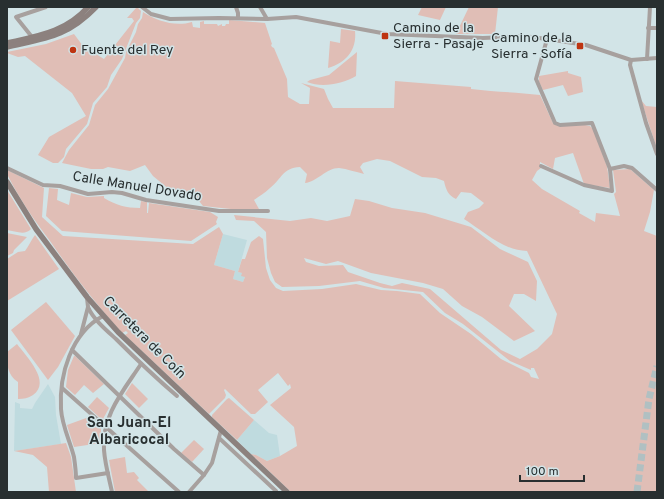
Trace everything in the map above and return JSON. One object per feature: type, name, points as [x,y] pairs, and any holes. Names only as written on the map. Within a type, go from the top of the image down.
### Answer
[{"type":"street","points":[[32,37],[16,17],[46,7]]},
{"type":"street","points":[[7,43],[51,32],[63,27],[75,20],[88,7]]},
{"type":"street","points":[[7,47],[53,37],[63,33],[80,22],[96,7]]},
{"type":"street","points":[[142,7],[151,14],[170,20],[238,18],[267,19],[296,17],[385,34],[483,38],[523,36],[586,45],[631,60],[657,58]]},
{"type":"street","points":[[236,7],[238,18]]},
{"type":"street","points":[[260,7],[267,19]]},
{"type":"street","points":[[647,59],[650,7]]},
{"type":"street","points":[[648,28],[657,28]]},
{"type":"street","points":[[541,166],[584,185],[612,191],[610,169],[592,122],[560,125],[555,123],[536,79],[547,39]]},
{"type":"street","points":[[631,60],[630,65],[643,112],[657,154]]},
{"type":"street","points":[[610,169],[624,166],[632,168],[657,190]]},
{"type":"street","name":"Calle Manuel Dovado","points":[[7,168],[43,185],[60,186],[88,194],[112,192],[122,193],[146,200],[219,211],[268,211]]},
{"type":"street","name":"Carretera de Coín","points":[[7,182],[30,221],[87,297],[122,337],[288,492]]},
{"type":"street","points":[[80,336],[88,306],[87,297]]},
{"type":"street","name":"Carretera de Coín","points":[[88,306],[91,313],[97,320],[141,364],[177,396]]},
{"type":"street","points":[[103,316],[91,324],[80,336],[72,350],[66,367],[62,388],[61,410],[64,428],[74,458],[76,478],[108,473]]},
{"type":"street","points":[[72,350],[174,449],[204,475]]},
{"type":"street","points":[[112,492],[104,448],[106,428],[111,410],[141,364]]},
{"type":"street","points":[[62,388],[179,492]]},
{"type":"street","points":[[189,492],[212,463],[221,430]]},
{"type":"street","points":[[219,438],[276,491]]},
{"type":"shaded area","points":[[137,7],[141,11],[140,18],[136,23],[122,59],[111,75],[107,87],[93,103],[87,124],[66,149],[64,157],[58,163],[53,163],[38,155],[49,137],[86,116],[72,93],[25,56],[18,57],[7,52],[46,44],[74,34],[83,46],[104,59],[134,21],[132,18],[127,18]]},
{"type":"shaded area","points":[[422,7],[446,7],[440,20],[418,15]]},
{"type":"shaded area","points":[[469,7],[498,7],[495,34],[456,34]]},
{"type":"shaded area","points":[[143,12],[166,22],[179,24],[192,22],[193,27],[200,28],[200,22],[204,21],[204,24],[217,24],[218,26],[222,24],[222,26],[225,26],[226,24],[229,24],[229,20],[265,23],[272,44],[271,45],[274,48],[287,79],[288,97],[300,104],[309,104],[310,88],[301,83],[324,89],[333,108],[394,108],[395,81],[471,87],[471,89],[540,95],[553,123],[558,126],[590,126],[593,129],[607,166],[610,188],[584,184],[573,153],[555,158],[553,169],[540,162],[541,168],[537,171],[532,180],[542,189],[580,211],[579,213],[595,222],[596,213],[620,216],[614,194],[616,192],[613,170],[630,169],[654,190],[650,212],[644,231],[657,236],[657,492],[291,492],[251,454],[267,461],[280,456],[297,446],[294,427],[270,405],[291,388],[290,384],[288,386],[278,373],[258,390],[268,402],[255,414],[251,414],[225,389],[225,398],[209,414],[125,335],[128,333],[126,331],[122,333],[103,311],[76,277],[33,217],[7,174],[7,170],[44,188],[42,217],[63,236],[193,244],[219,227],[223,234],[214,265],[235,271],[233,279],[243,282],[245,277],[241,276],[242,273],[238,272],[242,259],[245,259],[251,242],[259,236],[263,239],[266,268],[270,280],[276,288],[283,291],[322,289],[356,284],[381,290],[420,294],[440,313],[471,334],[501,359],[529,373],[531,377],[539,379],[534,368],[531,368],[531,370],[510,361],[463,324],[445,313],[423,292],[384,288],[360,281],[319,286],[282,287],[275,282],[271,273],[267,258],[266,232],[254,221],[236,220],[234,215],[290,221],[311,218],[327,221],[350,216],[355,199],[369,201],[392,208],[425,213],[471,227],[500,249],[528,262],[537,281],[536,301],[524,294],[514,294],[509,306],[535,331],[514,341],[482,317],[462,306],[443,289],[423,283],[371,273],[338,261],[326,264],[304,258],[306,262],[319,266],[343,265],[348,272],[392,286],[402,283],[430,289],[501,350],[520,359],[537,349],[552,334],[557,314],[527,251],[510,248],[502,244],[464,219],[468,212],[479,208],[484,203],[471,193],[461,192],[456,199],[448,192],[444,181],[436,178],[422,177],[390,161],[377,159],[363,163],[360,167],[364,174],[342,168],[330,170],[314,180],[305,183],[307,174],[300,167],[289,169],[274,185],[254,200],[259,209],[231,209],[203,206],[187,192],[170,190],[153,176],[145,165],[130,171],[108,167],[103,169],[91,169],[62,163],[69,150],[89,125],[95,105],[108,89],[125,58],[126,52],[142,18]]},
{"type":"shaded area","points":[[341,29],[355,31],[352,50],[340,63],[328,68],[330,41],[340,43]]},
{"type":"shaded area","points":[[357,52],[356,76],[345,81],[325,85],[307,82],[329,75]]},
{"type":"shaded area","points":[[568,71],[568,73],[581,77],[583,92],[568,96],[563,85],[543,90],[539,82],[539,76]]},
{"type":"shaded area","points":[[641,100],[646,106],[657,107],[657,149]]},
{"type":"shaded area","points":[[49,188],[58,189],[57,200],[69,205],[71,193],[87,197],[104,196],[104,198],[121,206],[140,208],[141,201],[147,202],[147,213],[149,203],[210,212],[218,217],[216,222],[217,224],[191,241],[62,231],[46,216]]},
{"type":"shaded area","points":[[7,190],[31,229],[29,231],[20,232],[7,230]]},
{"type":"shaded area","points":[[7,233],[27,237],[14,250],[13,253],[7,256]]},
{"type":"shaded area","points":[[223,234],[247,240],[238,272],[242,273],[245,277],[243,282],[233,279],[235,271],[214,265]]},
{"type":"shaded area","points":[[35,235],[59,269],[7,301],[7,259],[18,252],[25,251]]},
{"type":"shaded area","points":[[46,302],[75,336],[58,367],[48,380],[11,330]]},
{"type":"shaded area","points":[[17,344],[36,369],[39,376],[40,383],[38,390],[28,398],[18,399],[18,382],[14,379],[8,369],[7,352]]},
{"type":"shaded area","points":[[74,356],[104,384],[93,393],[84,385],[75,395],[66,387],[68,370]]},
{"type":"shaded area","points":[[132,383],[148,399],[139,408],[125,394]]},
{"type":"shaded area","points":[[48,384],[55,397],[56,415],[61,444],[14,451],[15,402],[20,404],[20,408],[32,409]]},
{"type":"shaded area","points":[[97,397],[109,408],[103,419],[101,419],[88,407]]},
{"type":"shaded area","points":[[229,398],[254,420],[237,440],[212,417],[212,415]]},
{"type":"shaded area","points":[[89,417],[101,428],[101,443],[74,447],[67,425]]},
{"type":"shaded area","points":[[254,420],[269,433],[277,435],[280,456],[267,461],[251,454],[237,440]]},
{"type":"shaded area","points":[[194,440],[204,449],[192,462],[181,453]]},
{"type":"shaded area","points":[[66,443],[71,457],[76,492],[49,492],[47,467],[33,455],[14,451]]},
{"type":"shaded area","points":[[125,457],[127,473],[134,472],[139,478],[137,480],[149,492],[115,492],[109,460]]},
{"type":"tunnel","points":[[637,492],[649,399],[657,366]]},
{"type":"place","name":"Camino de la Sierra - Pasaje","points":[[385,36]]},
{"type":"place","name":"Camino de la Sierra - Sofía","points":[[580,46]]},
{"type":"place","name":"Fuente del Rey","points":[[73,50]]},
{"type":"district","name":"San Juan-El Albaricocal","points":[[129,432]]}]
